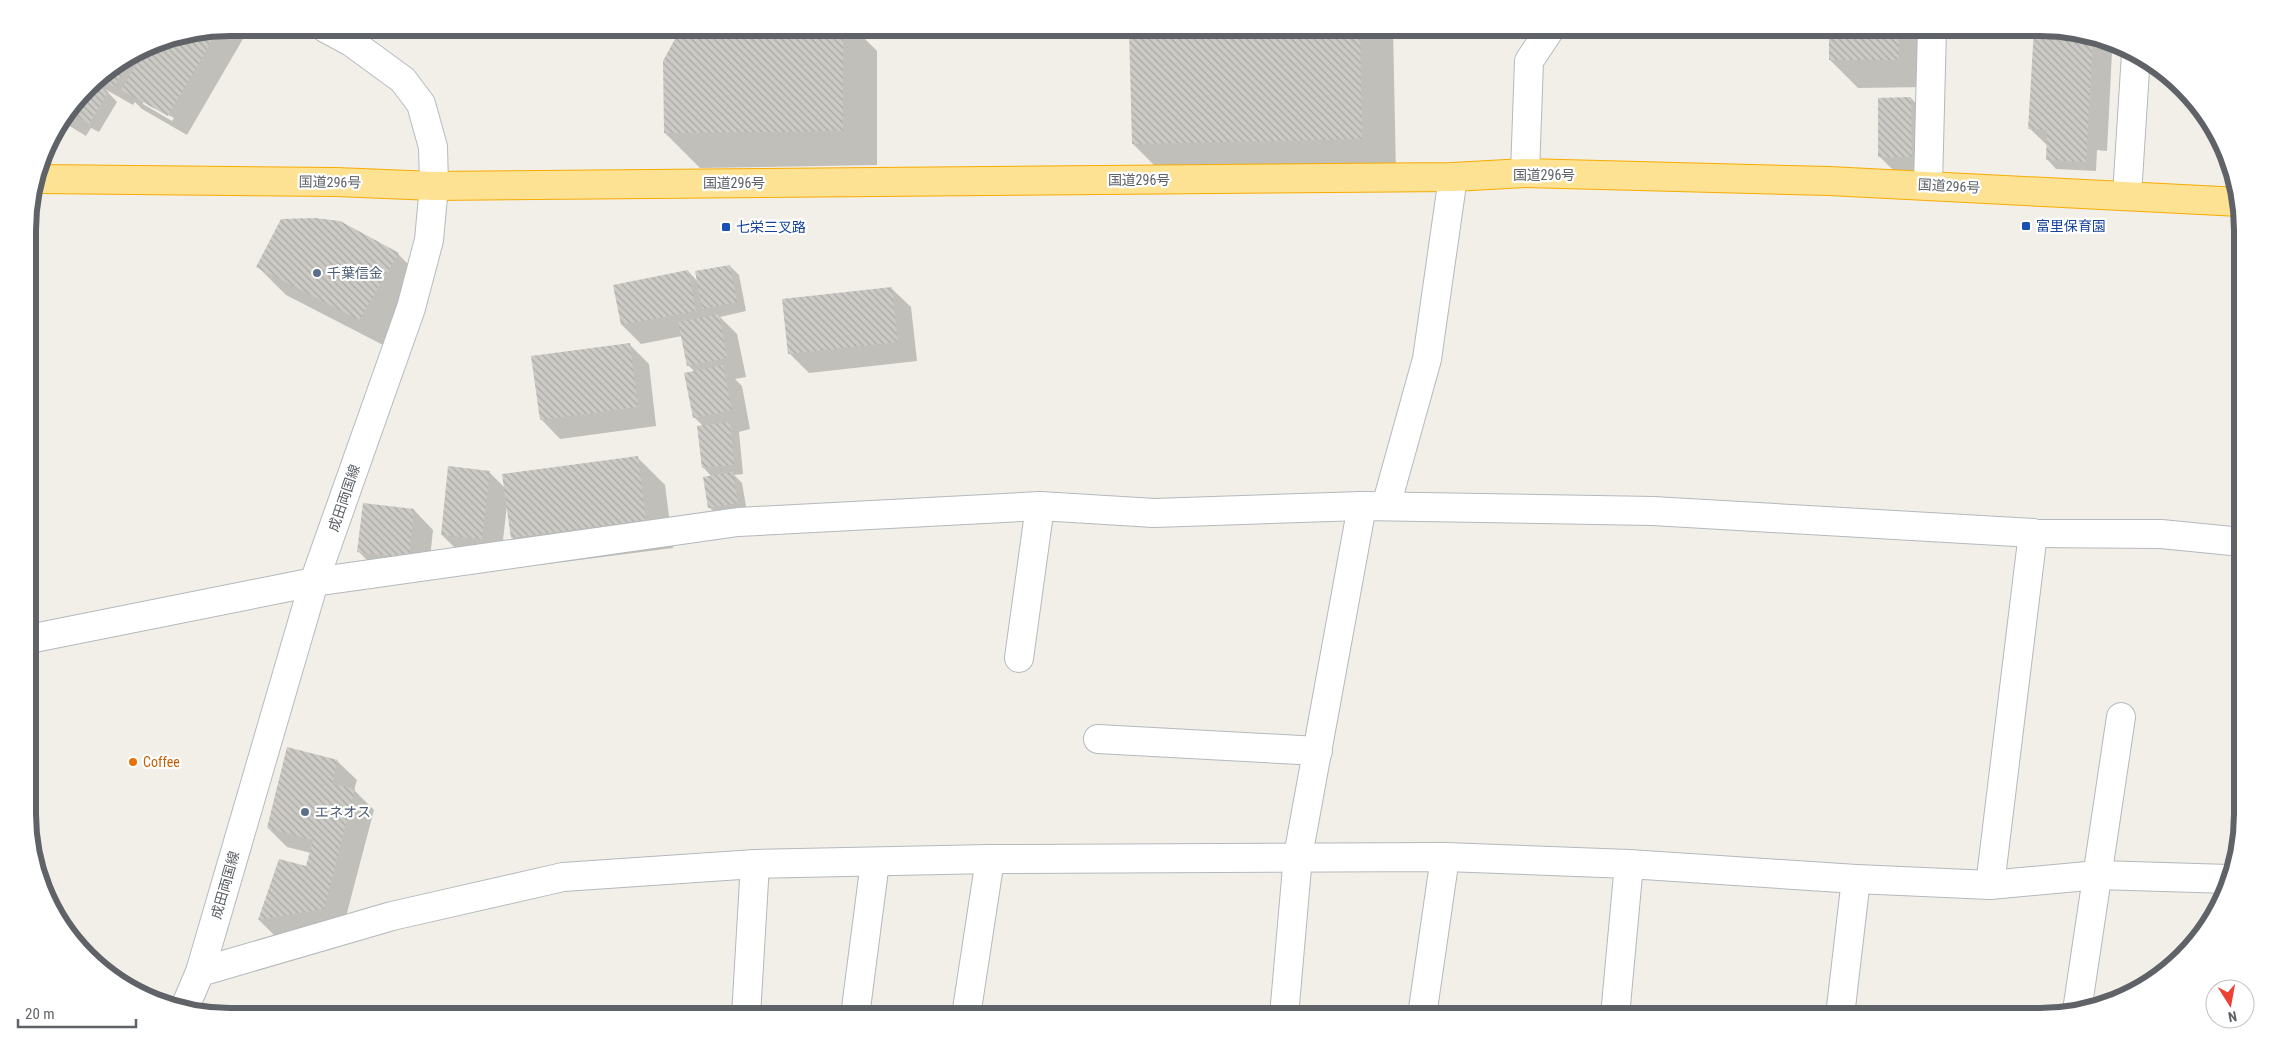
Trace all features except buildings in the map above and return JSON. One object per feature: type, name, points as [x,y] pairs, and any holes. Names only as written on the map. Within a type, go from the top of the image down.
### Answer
[{"type":"highway","name":"国道296号","points":[[43,179],[336,182],[434,186],[1453,177],[1525,174],[1829,181],[2231,202]]},
{"type":"street","name":"成田両国線","points":[[187,1003],[200,972],[314,582],[411,308],[429,240],[434,186],[433,147],[421,104],[403,80],[340,36]]},
{"type":"street","points":[[1525,174],[1529,61],[1546,36]]},
{"type":"street","points":[[1928,185],[1932,36]]},
{"type":"street","points":[[2127,196],[2136,61]]},
{"type":"street","points":[[1285,1008],[1298,856],[1318,750],[1374,506],[1427,359],[1453,177]]},
{"type":"street","points":[[1019,658],[1040,506]]},
{"type":"street","points":[[36,638],[314,582],[738,522],[1040,506],[1154,513],[1374,506],[1653,511],[2033,533],[2161,534],[2234,541]]},
{"type":"street","points":[[1990,884],[2033,533]]},
{"type":"street","points":[[2078,1004],[2121,717]]},
{"type":"street","points":[[1098,739],[1318,750]]},
{"type":"street","points":[[200,972],[392,916],[563,877],[755,864],[990,859],[1298,856],[1444,857],[1629,864],[1856,879],[1990,884],[2098,875],[2222,880]]},
{"type":"street","points":[[1423,1008],[1444,857]]},
{"type":"street","points":[[967,1008],[990,859]]},
{"type":"street","points":[[856,1008],[875,862]]},
{"type":"street","points":[[746,1008],[755,864]]},
{"type":"street","points":[[1617,1008],[1629,864]]},
{"type":"street","points":[[1841,1008],[1856,879]]},
{"type":"place","name":"富里保育園","points":[[2026,226]]},
{"type":"place","name":"七栄三叉路","points":[[726,227]]},
{"type":"place","name":"千葉信金","points":[[317,273]]},
{"type":"place","name":"Coffee","points":[[133,762]]},
{"type":"place","name":"エネオス","points":[[305,812]]}]
